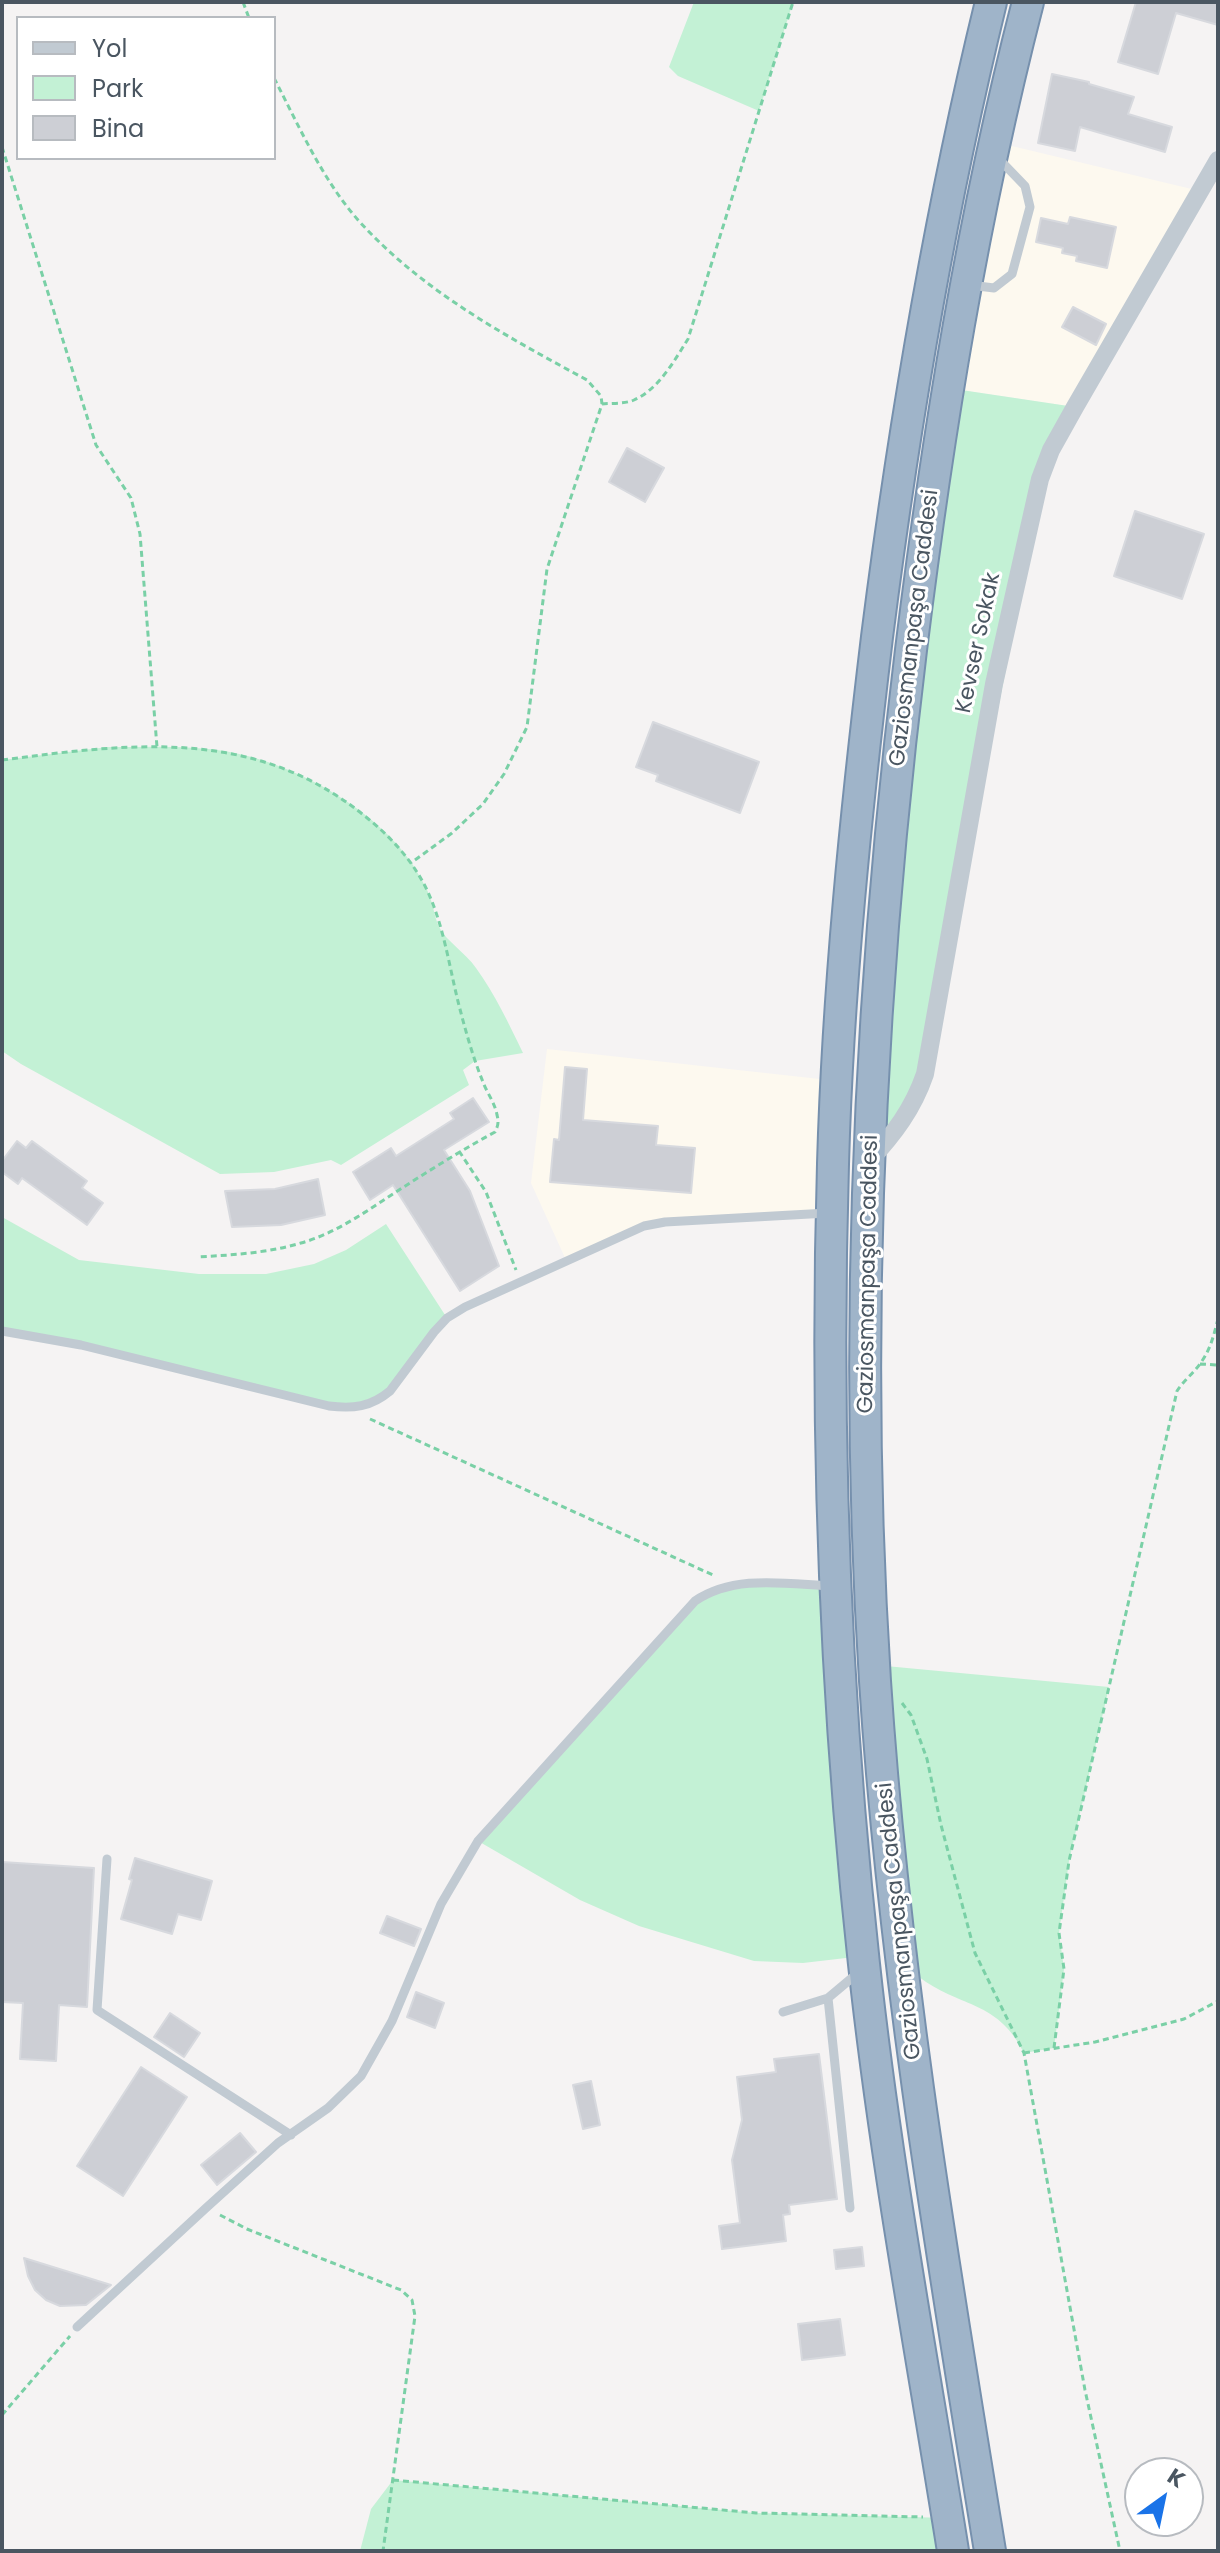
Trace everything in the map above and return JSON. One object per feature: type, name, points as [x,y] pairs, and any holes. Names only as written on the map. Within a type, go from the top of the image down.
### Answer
[{"type":"highway","name":"Gaziosmanpaşa Caddesi","points":[[953,2551],[883,2113],[864,1966],[852,1836],[836,1586],[832,1213],[849,908],[883,590],[925,316],[970,88],[991,2]]},
{"type":"highway","name":"Gaziosmanpaşa Caddesi","points":[[990,2551],[943,2264],[901,1962],[875,1679],[867,1432],[869,1161],[878,969],[903,714],[936,460],[966,285],[1028,2]]},
{"type":"street","name":"Kevser Sokak","points":[[869,1161],[897,1130],[925,1074],[994,684],[1040,479],[1051,450],[1218,160]]},
{"type":"lane","points":[[966,285],[994,288],[1012,274],[1030,207],[1025,186],[993,153]]},
{"type":"lane","points":[[2,1331],[81,1345],[329,1406],[363,1406],[378,1401],[402,1377],[447,1318],[626,1232],[665,1222],[832,1213]]},
{"type":"lane","points":[[77,2327],[206,2208],[348,2091],[371,2061],[392,2021],[441,1904],[478,1841],[695,1601],[713,1589],[732,1584],[836,1586]]},
{"type":"lane","points":[[107,1859],[97,2010],[291,2135]]},
{"type":"lane","points":[[783,2012],[828,1998],[864,1966]]},
{"type":"lane","points":[[828,1998],[850,2208]]},
{"type":"path","points":[[602,404],[632,401],[650,389],[669,370],[688,339],[793,2]]},
{"type":"path","points":[[276,82],[314,157],[356,218],[409,271],[469,314],[587,380],[601,396],[602,404],[547,569],[527,727],[504,774],[483,804],[452,833],[411,863]]},
{"type":"path","points":[[2,147],[96,445],[131,498],[140,534],[157,747]]},
{"type":"path","points":[[2,760],[108,747],[157,747],[229,752],[274,764],[318,783],[386,833],[411,863],[428,892],[475,1061],[499,1119],[495,1132],[459,1151],[349,1223],[324,1235],[257,1253],[197,1257]]},
{"type":"path","points":[[459,1151],[486,1192],[520,1281]]},
{"type":"path","points":[[1054,2048],[1064,1969],[1059,1933],[1069,1861],[1177,1391],[1189,1373],[1200,1364],[1212,1343],[1218,1319]]},
{"type":"path","points":[[1200,1364],[1218,1365]]},
{"type":"path","points":[[345,1408],[732,1584]]},
{"type":"path","points":[[875,1679],[890,1688],[911,1715],[927,1759],[975,1953],[1024,2053],[1085,2390],[1120,2551]]},
{"type":"path","points":[[1024,2053],[1095,2042],[1184,2019],[1218,2001]]},
{"type":"path","points":[[206,2208],[247,2229],[401,2290],[412,2300],[415,2316],[383,2551]]},
{"type":"path","points":[[2,2415],[77,2327]]},
{"type":"path","points":[[393,2480],[756,2513],[948,2518]]},
{"type":"shaded area","points":[[995,142],[1200,191],[1075,407],[948,388]]},
{"type":"shaded area","points":[[547,1049],[838,1081],[832,1213],[665,1222],[566,1260],[531,1183]]},
{"type":"green space","points":[[694,2],[793,2],[759,111],[678,76],[669,67]]},
{"type":"green space","points":[[948,388],[1075,407],[1049,454],[925,1074],[885,1144],[878,969]]},
{"type":"green space","points":[[108,747],[200,748],[255,758],[307,778],[356,808],[378,825],[413,865],[428,892],[439,927],[483,978],[523,1053],[475,1061],[463,1070],[469,1085],[341,1165],[331,1160],[274,1172],[220,1174],[2,1051],[2,760]]},
{"type":"green space","points":[[2,1217],[79,1260],[199,1274],[266,1274],[314,1264],[346,1250],[386,1224],[447,1318],[390,1391],[345,1408],[2,1331]]},
{"type":"green space","points":[[732,1584],[836,1586],[863,1956],[803,1963],[754,1961],[639,1926],[580,1900],[478,1841],[695,1601]]},
{"type":"green space","points":[[875,1665],[1109,1687],[1069,1861],[1059,1933],[1064,1969],[1054,2048],[1024,2053],[1004,2024],[993,2015],[926,1982],[901,1962]]},
{"type":"green space","points":[[393,2480],[756,2513],[948,2518],[953,2551],[360,2551],[371,2509]]},
{"type":"building","points":[[1136,2],[1218,2],[1218,25],[1176,13],[1158,74],[1118,62]]},
{"type":"building","points":[[1052,74],[1134,97],[1128,114],[1172,127],[1165,152],[1080,127],[1075,151],[1038,143]]},
{"type":"building","points":[[1070,217],[1116,227],[1107,268],[1076,261],[1077,256],[1062,253],[1063,248],[1036,242],[1041,218],[1068,224]]},
{"type":"building","points":[[1073,307],[1106,324],[1096,345],[1062,327]]},
{"type":"building","points":[[627,448],[664,468],[645,502],[609,482]]},
{"type":"building","points":[[1135,511],[1204,534],[1182,599],[1114,576]]},
{"type":"building","points":[[653,722],[759,762],[740,813],[656,781],[658,775],[636,767]]},
{"type":"building","points":[[565,1067],[587,1069],[583,1120],[658,1126],[656,1145],[695,1148],[691,1193],[550,1182],[554,1139],[559,1140]]},
{"type":"building","points":[[473,1098],[489,1122],[444,1150],[470,1191],[499,1266],[460,1291],[393,1185],[370,1200],[353,1172],[391,1148],[396,1156],[454,1119],[450,1113]]},
{"type":"building","points":[[17,1141],[26,1148],[32,1141],[87,1181],[82,1188],[103,1203],[87,1225],[22,1178],[18,1184],[2,1172],[2,1161]]},
{"type":"building","points":[[318,1179],[325,1215],[281,1225],[232,1227],[225,1191],[275,1189]]},
{"type":"building","points":[[135,1858],[212,1881],[201,1920],[178,1914],[172,1934],[121,1919]]},
{"type":"building","points":[[2,1862],[94,1868],[87,2007],[59,2005],[56,2061],[20,2059],[23,2003],[2,2002]]},
{"type":"building","points":[[387,1916],[421,1929],[414,1946],[380,1933]]},
{"type":"building","points":[[416,1992],[444,2003],[435,2028],[407,2017]]},
{"type":"building","points":[[170,2013],[200,2033],[184,2057],[154,2037]]},
{"type":"building","points":[[819,2054],[837,2199],[789,2205],[790,2214],[783,2215],[786,2241],[722,2249],[719,2226],[740,2223],[732,2160],[742,2120],[737,2077],[776,2072],[774,2059]]},
{"type":"building","points":[[141,2067],[187,2097],[123,2196],[77,2166]]},
{"type":"building","points":[[591,2081],[600,2125],[583,2129],[573,2085]]},
{"type":"building","points":[[240,2133],[256,2152],[217,2185],[201,2165]]},
{"type":"building","points":[[862,2247],[864,2266],[836,2269],[834,2250]]},
{"type":"building","points":[[24,2258],[111,2285],[86,2305],[60,2306],[46,2300],[35,2290]]},
{"type":"building","points":[[840,2319],[845,2355],[802,2360],[798,2324]]}]
